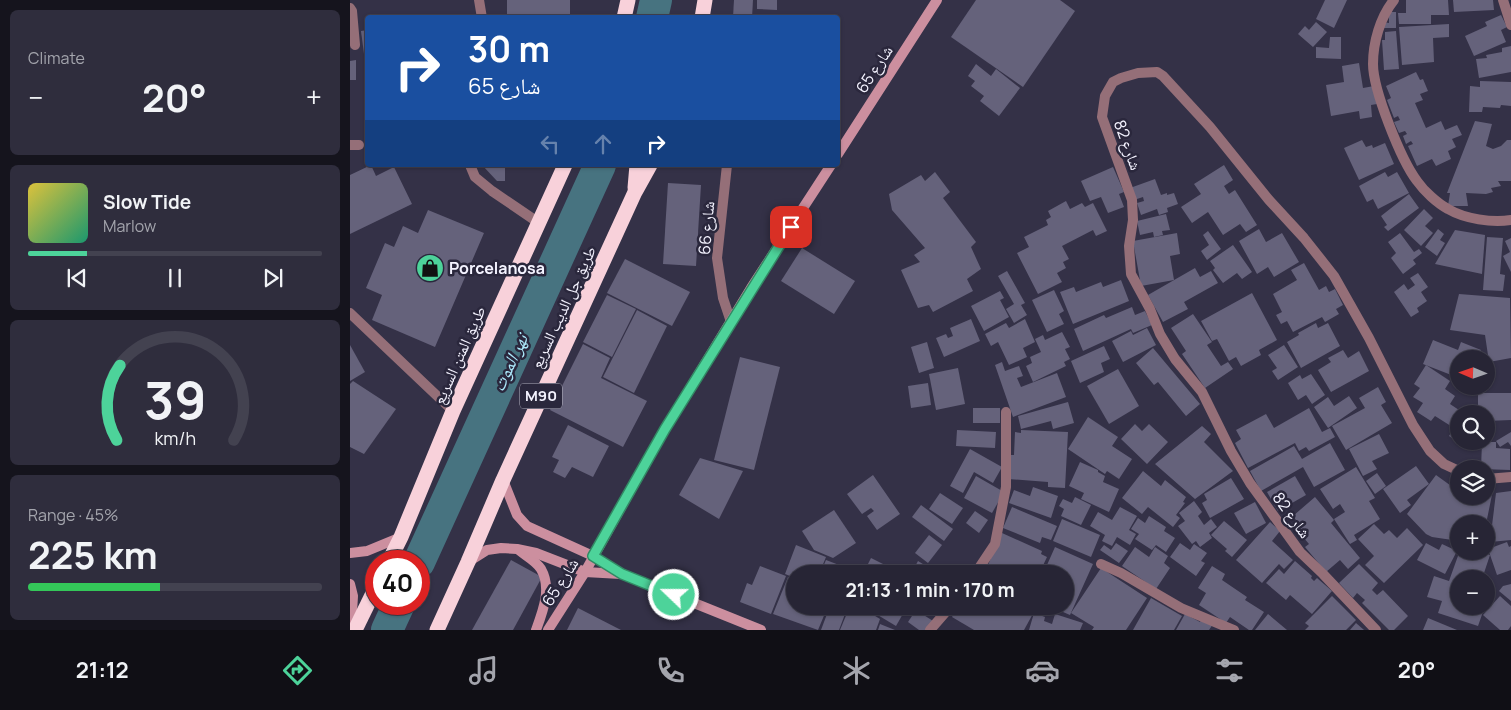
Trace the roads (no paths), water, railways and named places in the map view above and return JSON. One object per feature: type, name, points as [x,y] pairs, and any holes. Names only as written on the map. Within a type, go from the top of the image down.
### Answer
[{"type":"highway","points":[[625,15],[628,0]]},
{"type":"highway","points":[[702,15],[705,0]]},
{"type":"highway","points":[[635,192],[637,167]]},
{"type":"highway","name":"طريق جل الديب السريع","points":[[436,630],[468,562],[502,480],[635,192],[649,167]]},
{"type":"highway","name":"طريق المتن السريع","points":[[394,550],[453,411],[562,171]]},
{"type":"highway","points":[[353,630],[365,608]]},
{"type":"main road","name":"شارع 65","points":[[840,151],[936,0]]},
{"type":"main road","name":"شارع 65","points":[[548,630],[585,572],[665,429],[829,167]]},
{"type":"main road","points":[[502,480],[518,515],[527,526],[593,556],[622,574],[762,630]]},
{"type":"main road","points":[[350,553],[367,551],[401,537]]},
{"type":"main road","points":[[468,562],[487,550],[501,548],[517,549],[536,552],[585,572],[622,574]]},
{"type":"main road","points":[[517,549],[540,568],[544,576],[546,599],[536,630]]},
{"type":"main road","points":[[350,584],[353,596],[353,630]]},
{"type":"street","points":[[479,0],[482,15]]},
{"type":"street","points":[[1394,0],[1385,12],[1373,47],[1373,66],[1380,101],[1405,160],[1417,182],[1447,209],[1464,216],[1504,221],[1511,220]]},
{"type":"street","points":[[1503,0],[1511,25]]},
{"type":"street","points":[[350,8],[352,11],[355,46]]},
{"type":"street","name":"شارع 82","points":[[1376,630],[1300,552],[1250,483],[1231,451],[1202,392],[1175,359],[1160,334],[1150,308],[1131,274],[1129,246],[1133,220],[1132,200],[1102,117],[1105,96],[1113,82],[1138,73],[1157,72],[1164,76],[1210,127],[1334,276],[1370,338],[1417,432],[1430,451],[1444,464],[1450,467]]},
{"type":"street","points":[[471,167],[475,177],[492,192],[539,222]]},
{"type":"street","name":"شارع 66","points":[[727,167],[717,258],[723,298],[731,322]]},
{"type":"street","points":[[350,313],[453,411]]},
{"type":"street","points":[[981,565],[995,544],[1006,487],[1006,412]]},
{"type":"street","points":[[1495,478],[1511,477]]},
{"type":"street","points":[[1101,564],[1121,572],[1180,608],[1234,630]]},
{"type":"street","points":[[930,630],[943,615]]},
{"type":"waterway","name":"نهر الموت","points":[[653,15],[656,0]]},
{"type":"waterway","name":"نهر الموت","points":[[424,550],[599,167]]},
{"type":"waterway","name":"نهر الموت","points":[[387,630],[394,615]]},
{"type":"place","name":"Porcelanosa","points":[[430,268]]}]
